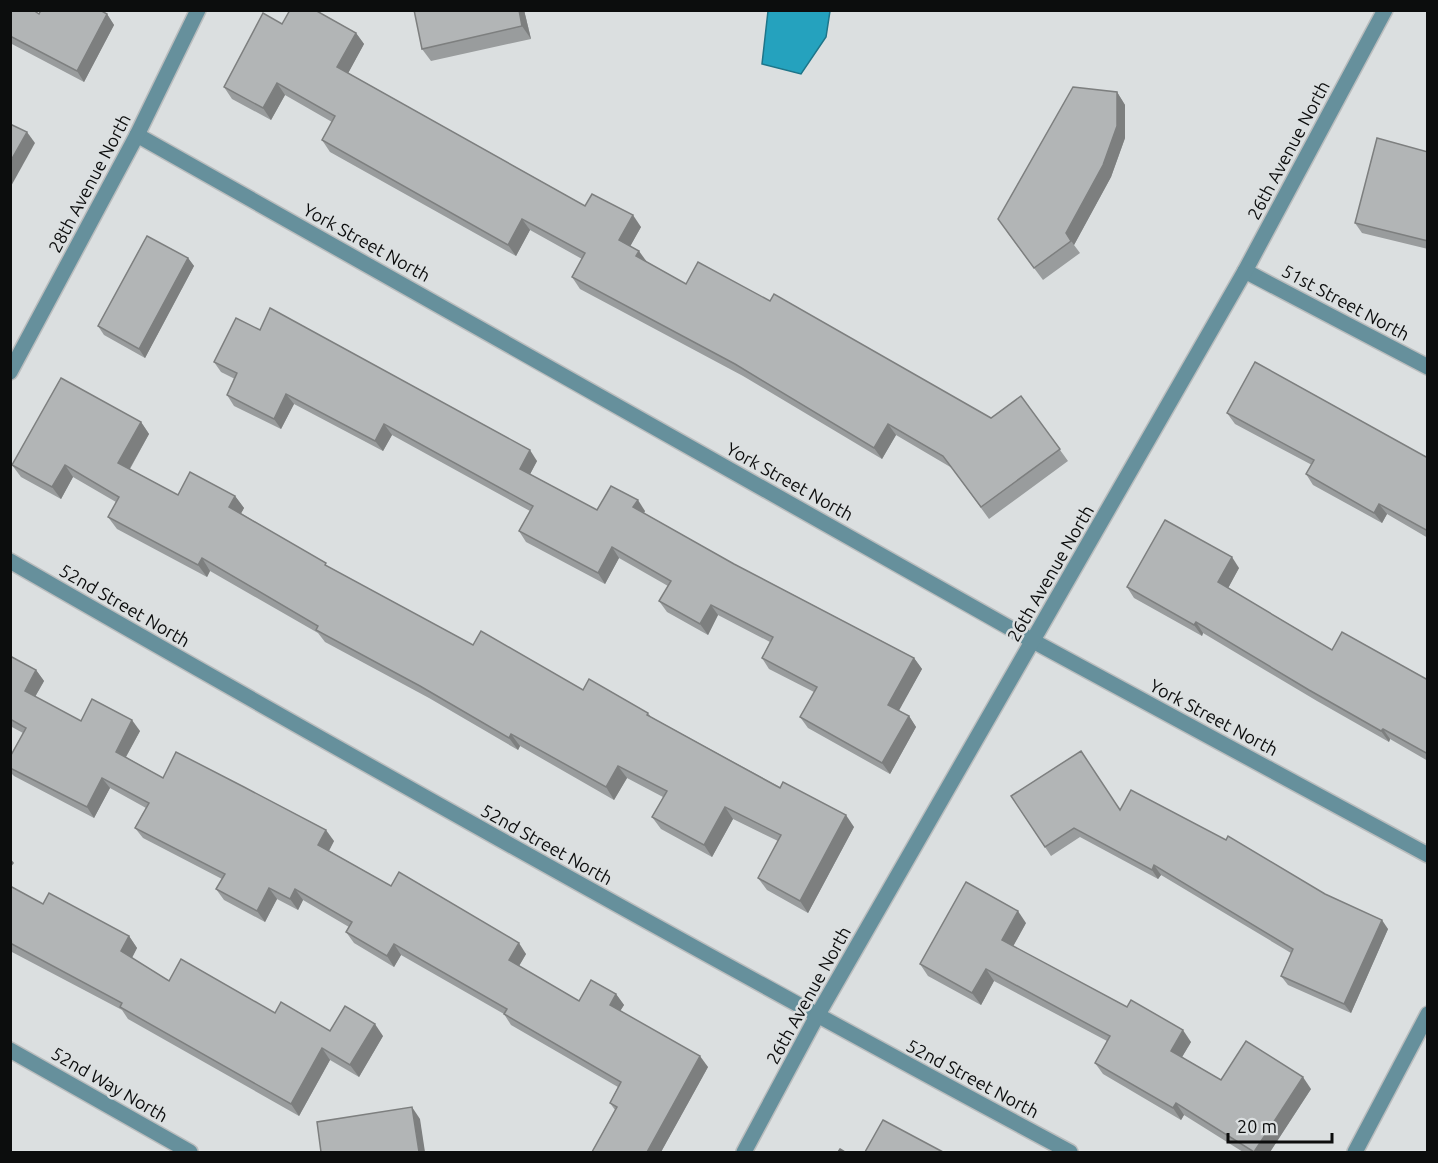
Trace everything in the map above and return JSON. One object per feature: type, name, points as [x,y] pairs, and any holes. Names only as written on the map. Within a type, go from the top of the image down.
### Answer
[{"type":"street","name":"28th Avenue North","points":[[10,372],[137,135],[198,10]]},
{"type":"street","name":"26th Avenue North","points":[[744,1152],[817,1016],[1245,271],[1385,10]]},
{"type":"street","name":"York Street North","points":[[137,135],[1033,641],[1428,855]]},
{"type":"street","name":"51st Street North","points":[[1245,271],[1428,367]]},
{"type":"street","name":"52nd Street North","points":[[10,561],[384,776],[817,1016],[1070,1152]]},
{"type":"street","points":[[1355,1152],[1428,1014]]},
{"type":"street","name":"52nd Way North","points":[[10,1050],[190,1152]]},
{"type":"water","points":[[768,11],[830,11],[826,37],[801,74],[762,64]]},
{"type":"building","points":[[10,10],[33,10],[39,14],[41,10],[100,10],[107,14],[77,71],[10,36]]},
{"type":"building","points":[[290,10],[315,10],[356,33],[337,67],[585,206],[592,194],[633,215],[619,240],[639,251],[636,256],[686,284],[698,262],[770,301],[774,294],[991,418],[1021,396],[1060,449],[981,507],[943,456],[888,424],[874,448],[735,364],[572,277],[585,253],[522,219],[508,245],[322,140],[335,116],[277,83],[263,108],[224,87],[263,13],[282,24]]},
{"type":"building","points":[[414,10],[519,10],[522,26],[422,49]]},
{"type":"building","points":[[1073,87],[1117,92],[1117,126],[1103,165],[1066,233],[1071,241],[1034,268],[998,219]]},
{"type":"building","points":[[10,124],[27,132],[10,162]]},
{"type":"building","points":[[1377,138],[1428,152],[1428,241],[1355,223]]},
{"type":"building","points":[[147,236],[188,258],[139,349],[98,326]]},
{"type":"building","points":[[270,308],[530,450],[520,469],[597,510],[611,486],[638,500],[633,507],[734,564],[914,658],[888,705],[909,716],[882,763],[800,717],[817,687],[762,658],[773,637],[711,605],[700,624],[659,601],[671,581],[612,547],[598,573],[519,531],[533,506],[384,424],[375,441],[286,394],[274,419],[227,395],[237,373],[214,362],[236,318],[260,330]]},
{"type":"building","points":[[1255,362],[1428,458],[1428,531],[1379,504],[1374,513],[1306,474],[1314,460],[1227,413]]},
{"type":"building","points":[[61,378],[141,422],[118,463],[178,495],[190,472],[235,496],[229,507],[326,563],[325,565],[473,645],[481,631],[583,690],[589,679],[648,713],[647,715],[780,788],[783,782],[846,815],[800,901],[758,878],[781,835],[725,807],[704,845],[652,817],[667,791],[618,766],[606,787],[511,734],[509,738],[420,686],[316,630],[318,626],[202,558],[198,565],[108,517],[119,497],[65,465],[52,487],[12,465]]},
{"type":"building","points":[[1165,520],[1232,557],[1218,582],[1332,650],[1342,632],[1428,680],[1428,754],[1383,729],[1381,731],[1196,622],[1194,625],[1127,587]]},
{"type":"building","points":[[10,656],[36,670],[25,691],[81,721],[92,699],[132,720],[116,752],[163,778],[176,752],[244,787],[326,830],[318,845],[391,886],[399,872],[519,943],[509,960],[579,1001],[591,980],[616,994],[610,1005],[700,1056],[647,1152],[592,1152],[617,1107],[610,1103],[621,1082],[504,1014],[507,1009],[394,944],[387,956],[346,932],[352,922],[295,889],[290,899],[269,888],[257,911],[216,889],[225,874],[135,828],[149,803],[102,778],[87,807],[10,768],[10,757],[26,728],[10,719]]},
{"type":"building","points":[[1081,751],[1120,810],[1131,790],[1226,840],[1228,836],[1325,894],[1382,920],[1344,1004],[1281,976],[1293,949],[1154,865],[1152,870],[1074,828],[1045,847],[1011,796]]},
{"type":"building","points":[[966,882],[1018,911],[1002,940],[1127,1007],[1131,1000],[1183,1030],[1171,1051],[1221,1080],[1246,1041],[1303,1077],[1254,1152],[1176,1103],[1173,1108],[1095,1063],[1110,1036],[986,969],[972,993],[920,964]]},
{"type":"building","points":[[10,886],[43,904],[49,893],[129,936],[121,951],[169,981],[181,959],[275,1013],[281,1002],[330,1031],[345,1006],[375,1024],[350,1065],[322,1048],[291,1104],[120,1007],[122,1003],[10,943]]},
{"type":"building","points":[[412,1107],[419,1152],[321,1152],[317,1122]]},
{"type":"building","points":[[883,1120],[943,1152],[865,1152]]}]
